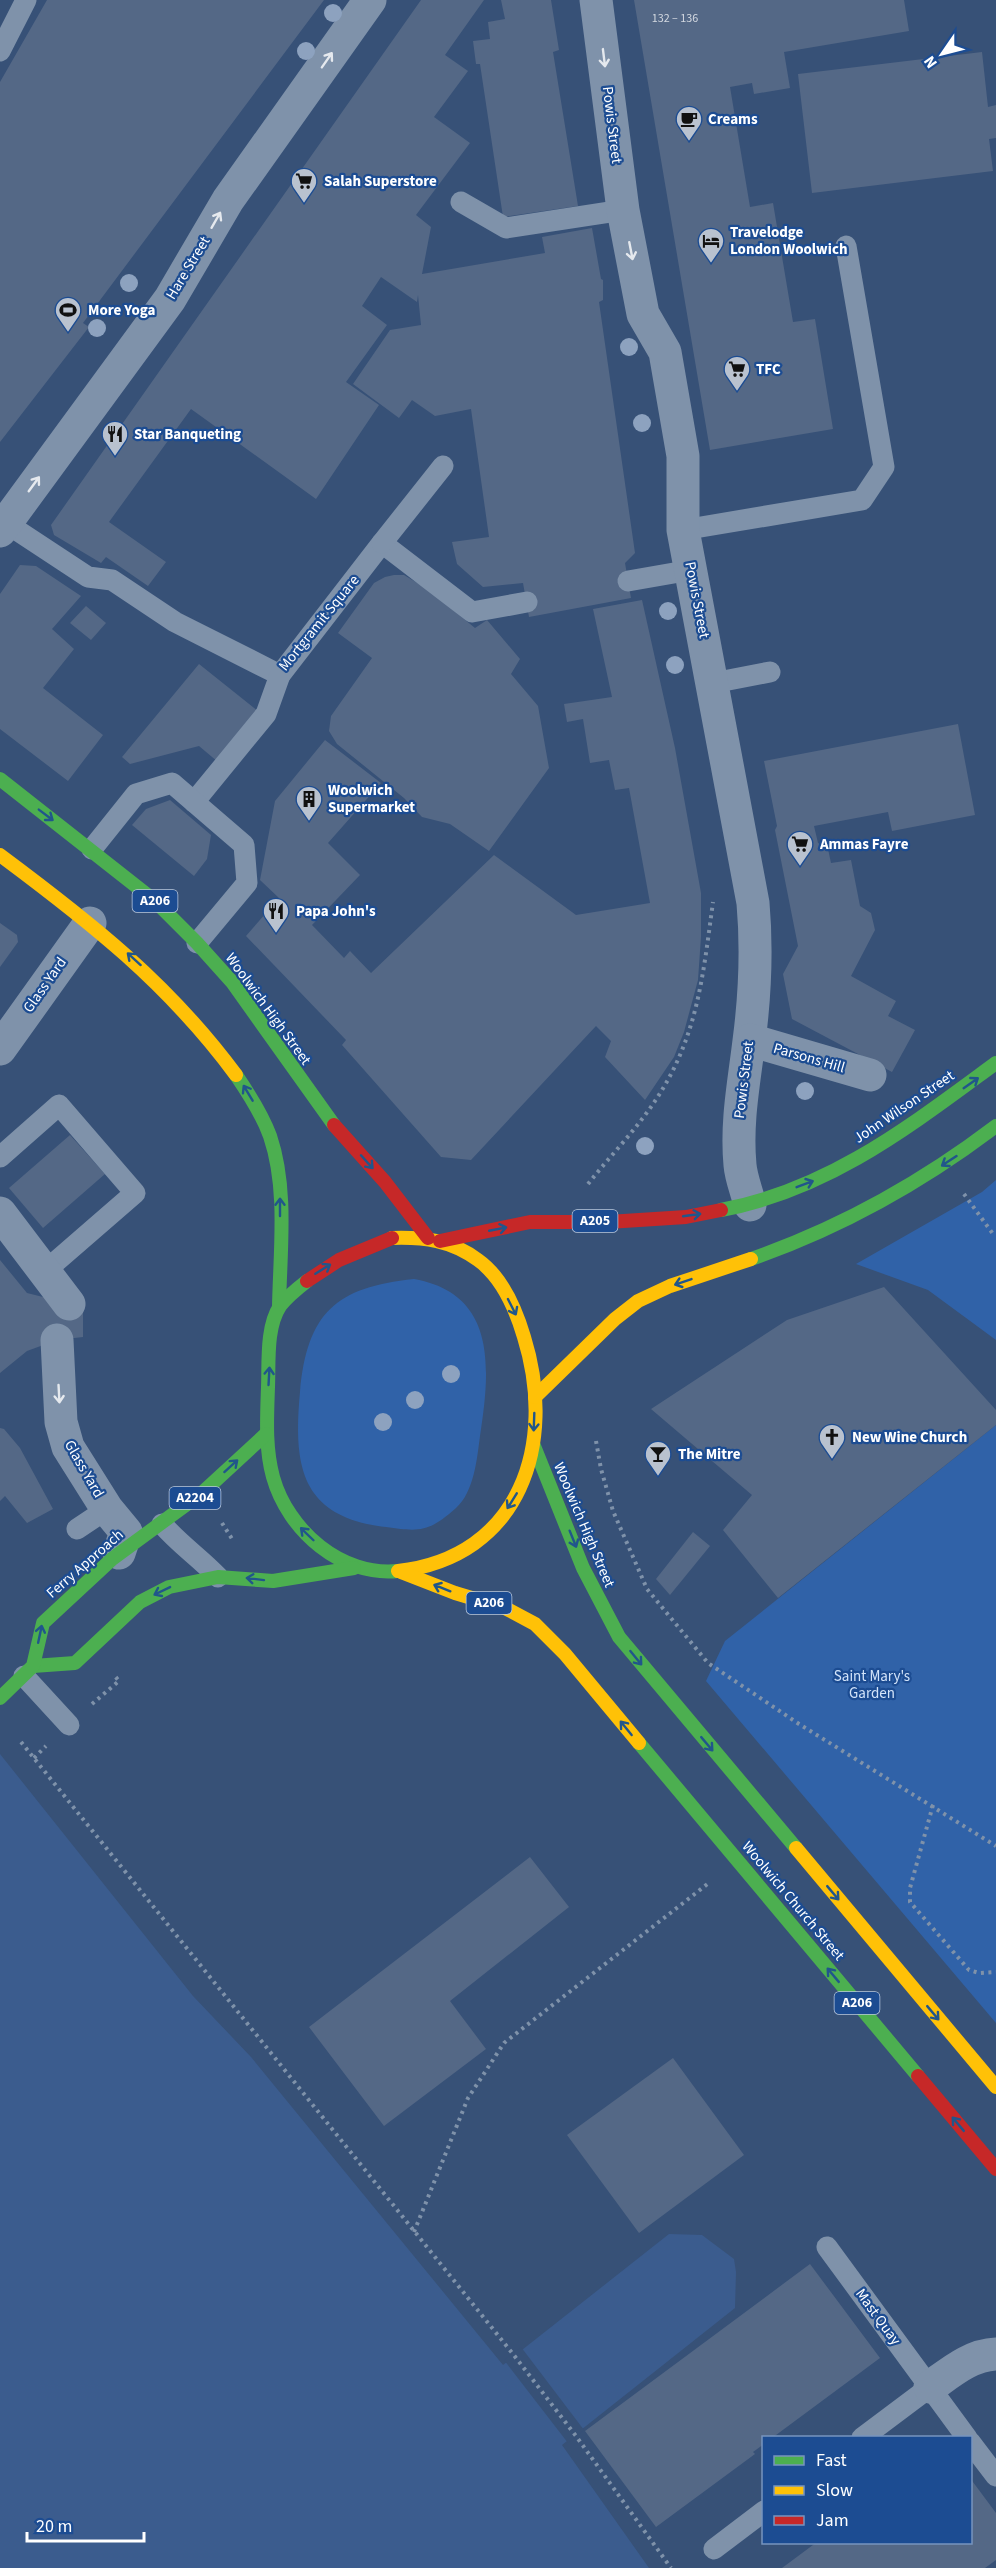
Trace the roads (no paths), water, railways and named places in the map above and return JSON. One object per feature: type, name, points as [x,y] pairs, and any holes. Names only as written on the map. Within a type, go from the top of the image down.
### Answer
[{"type":"main road","name":"Woolwich High Street","points":[[0,779],[92,849],[155,901],[197,944],[232,982],[328,1119],[434,1239]]},
{"type":"main road","points":[[0,855],[90,922],[161,983],[192,1016],[224,1057],[264,1120],[272,1143],[279,1179],[279,1307],[272,1334],[266,1434],[271,1472],[281,1497],[300,1527],[321,1548],[354,1568]]},
{"type":"main road","name":"John Wilson Street","points":[[279,1307],[305,1281],[345,1256],[370,1244],[392,1238],[434,1239],[530,1222],[608,1222],[686,1217],[750,1205],[826,1176],[891,1140],[996,1063]]},
{"type":"main road","points":[[535,1397],[620,1315],[639,1301],[670,1287],[768,1253],[838,1225],[919,1180],[968,1148],[996,1126]]},
{"type":"main road","points":[[0,1698],[28,1671],[75,1663],[140,1602],[169,1587],[218,1577],[273,1581],[354,1568],[377,1572],[401,1572],[441,1560],[474,1545],[497,1525],[518,1491],[534,1446],[535,1397],[527,1343],[505,1293],[482,1263],[434,1239]]},
{"type":"main road","name":"Ferry Approach","points":[[28,1671],[43,1623],[118,1553],[162,1524],[202,1493],[266,1434]]},
{"type":"main road","name":"Woolwich High Street","points":[[534,1446],[605,1616],[619,1637],[669,1700],[996,2087]]},
{"type":"main road","name":"Woolwich Church Street","points":[[401,1572],[455,1593],[505,1608],[536,1624],[565,1654],[996,2169]]},
{"type":"street","name":"Hare Street","points":[[3,527],[170,299],[228,200],[370,0]]},
{"type":"street","name":"Powis Street","points":[[596,0],[623,210],[643,314],[664,352],[683,456],[683,530],[753,903],[756,947],[750,1040],[739,1112],[740,1167],[750,1205]]},
{"type":"street","name":"Glass Yard","points":[[0,1049],[90,922]]},
{"type":"street","name":"Parsons Hill","points":[[750,1040],[870,1075]]},
{"type":"street","points":[[0,1213],[69,1304]]},
{"type":"street","name":"Glass Yard","points":[[57,1340],[61,1422],[68,1447],[107,1509],[126,1532],[118,1553]]},
{"type":"street","points":[[930,2387],[957,2367],[982,2354],[996,2354]]},
{"type":"lane","points":[[0,51],[26,0]]},
{"type":"lane","points":[[461,202],[506,228],[623,210]]},
{"type":"lane","points":[[683,530],[862,500],[884,467],[846,246]]},
{"type":"lane","name":"Mortgramit Square","points":[[3,527],[87,578],[112,580],[175,622],[280,675],[443,466]]},
{"type":"lane","points":[[382,543],[472,612],[526,602]]},
{"type":"lane","points":[[628,581],[691,570]]},
{"type":"lane","points":[[713,683],[770,672]]},
{"type":"lane","points":[[194,802],[266,714],[280,675]]},
{"type":"lane","points":[[92,849],[136,794],[172,783],[244,844],[247,884],[197,944]]},
{"type":"lane","points":[[0,1157],[59,1105],[135,1193],[45,1272]]},
{"type":"lane","points":[[77,1529],[107,1509]]},
{"type":"lane","points":[[162,1524],[178,1543],[201,1560],[218,1577]]},
{"type":"lane","points":[[28,1671],[69,1725]]},
{"type":"lane","name":"Mast Quay","points":[[827,2247],[966,2436]]},
{"type":"lane","points":[[865,2436],[930,2387]]},
{"type":"lane","points":[[972,2445],[996,2476]]},
{"type":"lane","points":[[714,2548],[762,2512]]},
{"type":"place","name":"Creams","points":[[689,142]]},
{"type":"place","name":"Salah Superstore","points":[[304,204]]},
{"type":"place","name":"Travelodge London Woolwich","points":[[711,264]]},
{"type":"place","name":"More Yoga","points":[[68,333]]},
{"type":"place","name":"TFC","points":[[737,392]]},
{"type":"place","name":"Star Banqueting","points":[[115,457]]},
{"type":"place","name":"Woolwich Supermarket","points":[[309,822]]},
{"type":"place","name":"Ammas Fayre","points":[[800,867]]},
{"type":"place","name":"Papa John's","points":[[276,934]]},
{"type":"place","name":"New Wine Church","points":[[832,1460]]},
{"type":"place","name":"The Mitre","points":[[658,1477]]},
{"type":"park label","name":"Saint Mary's Garden","points":[[872,1684]]}]
